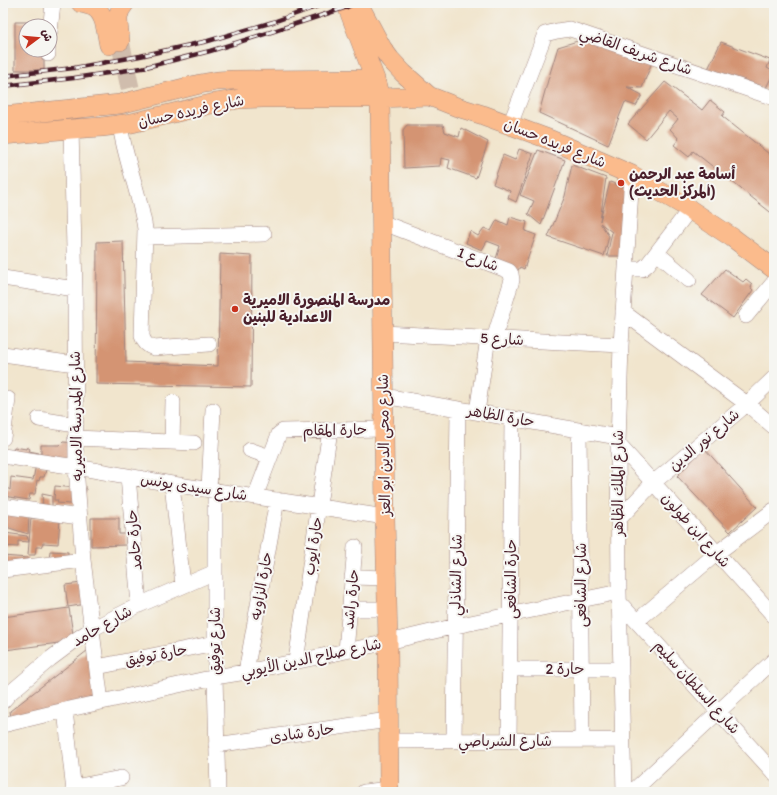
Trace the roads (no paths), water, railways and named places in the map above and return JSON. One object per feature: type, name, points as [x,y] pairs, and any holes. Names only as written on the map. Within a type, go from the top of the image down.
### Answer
[{"type":"main road","points":[[82,3],[95,7],[100,13],[115,43],[119,9],[125,3]]},
{"type":"main road","name":"شارع محى الدين ابو العز","points":[[346,3],[375,79],[380,98],[389,790]]},
{"type":"main road","points":[[358,3],[382,48],[390,59],[403,73],[429,96]]},
{"type":"main road","name":"شارع فريده حسان","points":[[3,116],[217,81],[375,79]]},
{"type":"main road","name":"شارع فريده حسان","points":[[3,135],[120,125],[215,103],[239,99],[380,98],[429,96],[551,140],[632,175],[690,209],[733,238],[774,269]]},
{"type":"street","points":[[51,18],[53,3]]},
{"type":"street","name":"شارع شريف القاضي","points":[[510,125],[545,34],[570,29],[774,98]]},
{"type":"street","points":[[120,125],[122,142],[142,214],[145,237],[142,336],[144,342],[148,346],[154,348],[209,344]]},
{"type":"street","name":"شارع المدرسة الاميريه","points":[[71,129],[75,288],[76,467],[83,560],[101,702]]},
{"type":"street","name":"شارع الملك الظاهر","points":[[624,792],[619,597],[618,440],[621,345],[632,175]]},
{"type":"street","points":[[626,269],[642,269],[690,209]]},
{"type":"street","name":"شارع 1","points":[[381,222],[509,271],[512,280],[491,338]]},
{"type":"street","points":[[145,237],[264,234]]},
{"type":"street","points":[[657,252],[689,280]]},
{"type":"street","points":[[3,278],[75,288]]},
{"type":"street","points":[[746,316],[774,282]]},
{"type":"street","points":[[623,312],[747,404],[774,427]]},
{"type":"street","name":"شارع 5","points":[[383,333],[621,345]]},
{"type":"street","points":[[477,412],[491,338]]},
{"type":"street","points":[[3,354],[75,364]]},
{"type":"street","name":"شارع نور الدين","points":[[618,520],[653,483],[747,404],[774,378]]},
{"type":"street","name":"حارة الظاهر","points":[[384,396],[580,430],[618,440]]},
{"type":"street","points":[[3,438],[8,399]]},
{"type":"street","points":[[172,442],[173,402]]},
{"type":"street","name":"شارع الشاذلي","points":[[454,741],[458,409]]},
{"type":"street","name":"شارع توفيق","points":[[213,410],[212,490],[215,572],[215,677],[218,792]]},
{"type":"street","name":"حارة الشافعى","points":[[509,741],[512,418]]},
{"type":"street","points":[[39,419],[75,431],[172,442],[194,443]]},
{"type":"street","name":"حارة المقام","points":[[270,457],[279,434],[286,430],[384,429]]},
{"type":"street","name":"حارة ايوب","points":[[296,661],[330,430]]},
{"type":"street","name":"شارع الشافعى","points":[[580,430],[582,740]]},
{"type":"street","name":"شارع ابن طولون","points":[[618,440],[653,483],[774,616]]},
{"type":"street","points":[[250,450],[270,457],[255,497]]},
{"type":"street","name":"شارع سيدى يونس","points":[[3,456],[385,517]]},
{"type":"street","name":"حارة حامد","points":[[128,476],[139,605]]},
{"type":"street","points":[[172,484],[183,585]]},
{"type":"street","name":"حارة الزاويه","points":[[246,672],[277,500]]},
{"type":"street","points":[[3,506],[80,517]]},
{"type":"street","points":[[637,621],[717,553],[774,510]]},
{"type":"street","name":"حارة راشد","points":[[346,651],[355,546]]},
{"type":"street","points":[[3,570],[83,560]]},
{"type":"street","name":"شارع حامد","points":[[3,701],[10,693],[50,659],[92,630],[139,605],[215,572]]},
{"type":"street","points":[[352,577],[387,578]]},
{"type":"street","name":"شارع صلاح الدين الأيوبي","points":[[3,725],[215,677],[346,651],[581,600],[619,597]]},
{"type":"street","name":"شارع السلطان سليم","points":[[619,597],[637,621],[774,773]]},
{"type":"street","points":[[350,609],[387,609]]},
{"type":"street","name":"حارة توفيق","points":[[97,667],[215,643]]},
{"type":"street","points":[[632,792],[774,660]]},
{"type":"street","name":"حارة 2","points":[[510,669],[621,669]]},
{"type":"street","points":[[66,710],[74,790],[121,778]]},
{"type":"street","name":"حارة شادى","points":[[216,745],[388,720]]},
{"type":"street","name":"شارع الشرباصي","points":[[388,741],[622,740]]},
{"type":"street","points":[[364,792],[389,790]]},
{"type":"tunnel","points":[[120,41],[130,88]]},
{"type":"railway","points":[[3,76],[74,68],[140,56],[208,41],[273,22],[327,3]]},
{"type":"railway","points":[[3,86],[142,68],[210,51],[347,7],[355,3]]},
{"type":"place","name":"أسامة عبد الرحمن (المركز الحديث)","points":[[621,183]]},
{"type":"place","name":"مدرسة المنصورة الاميرية الاعدادية للبنين","points":[[235,309]]}]
